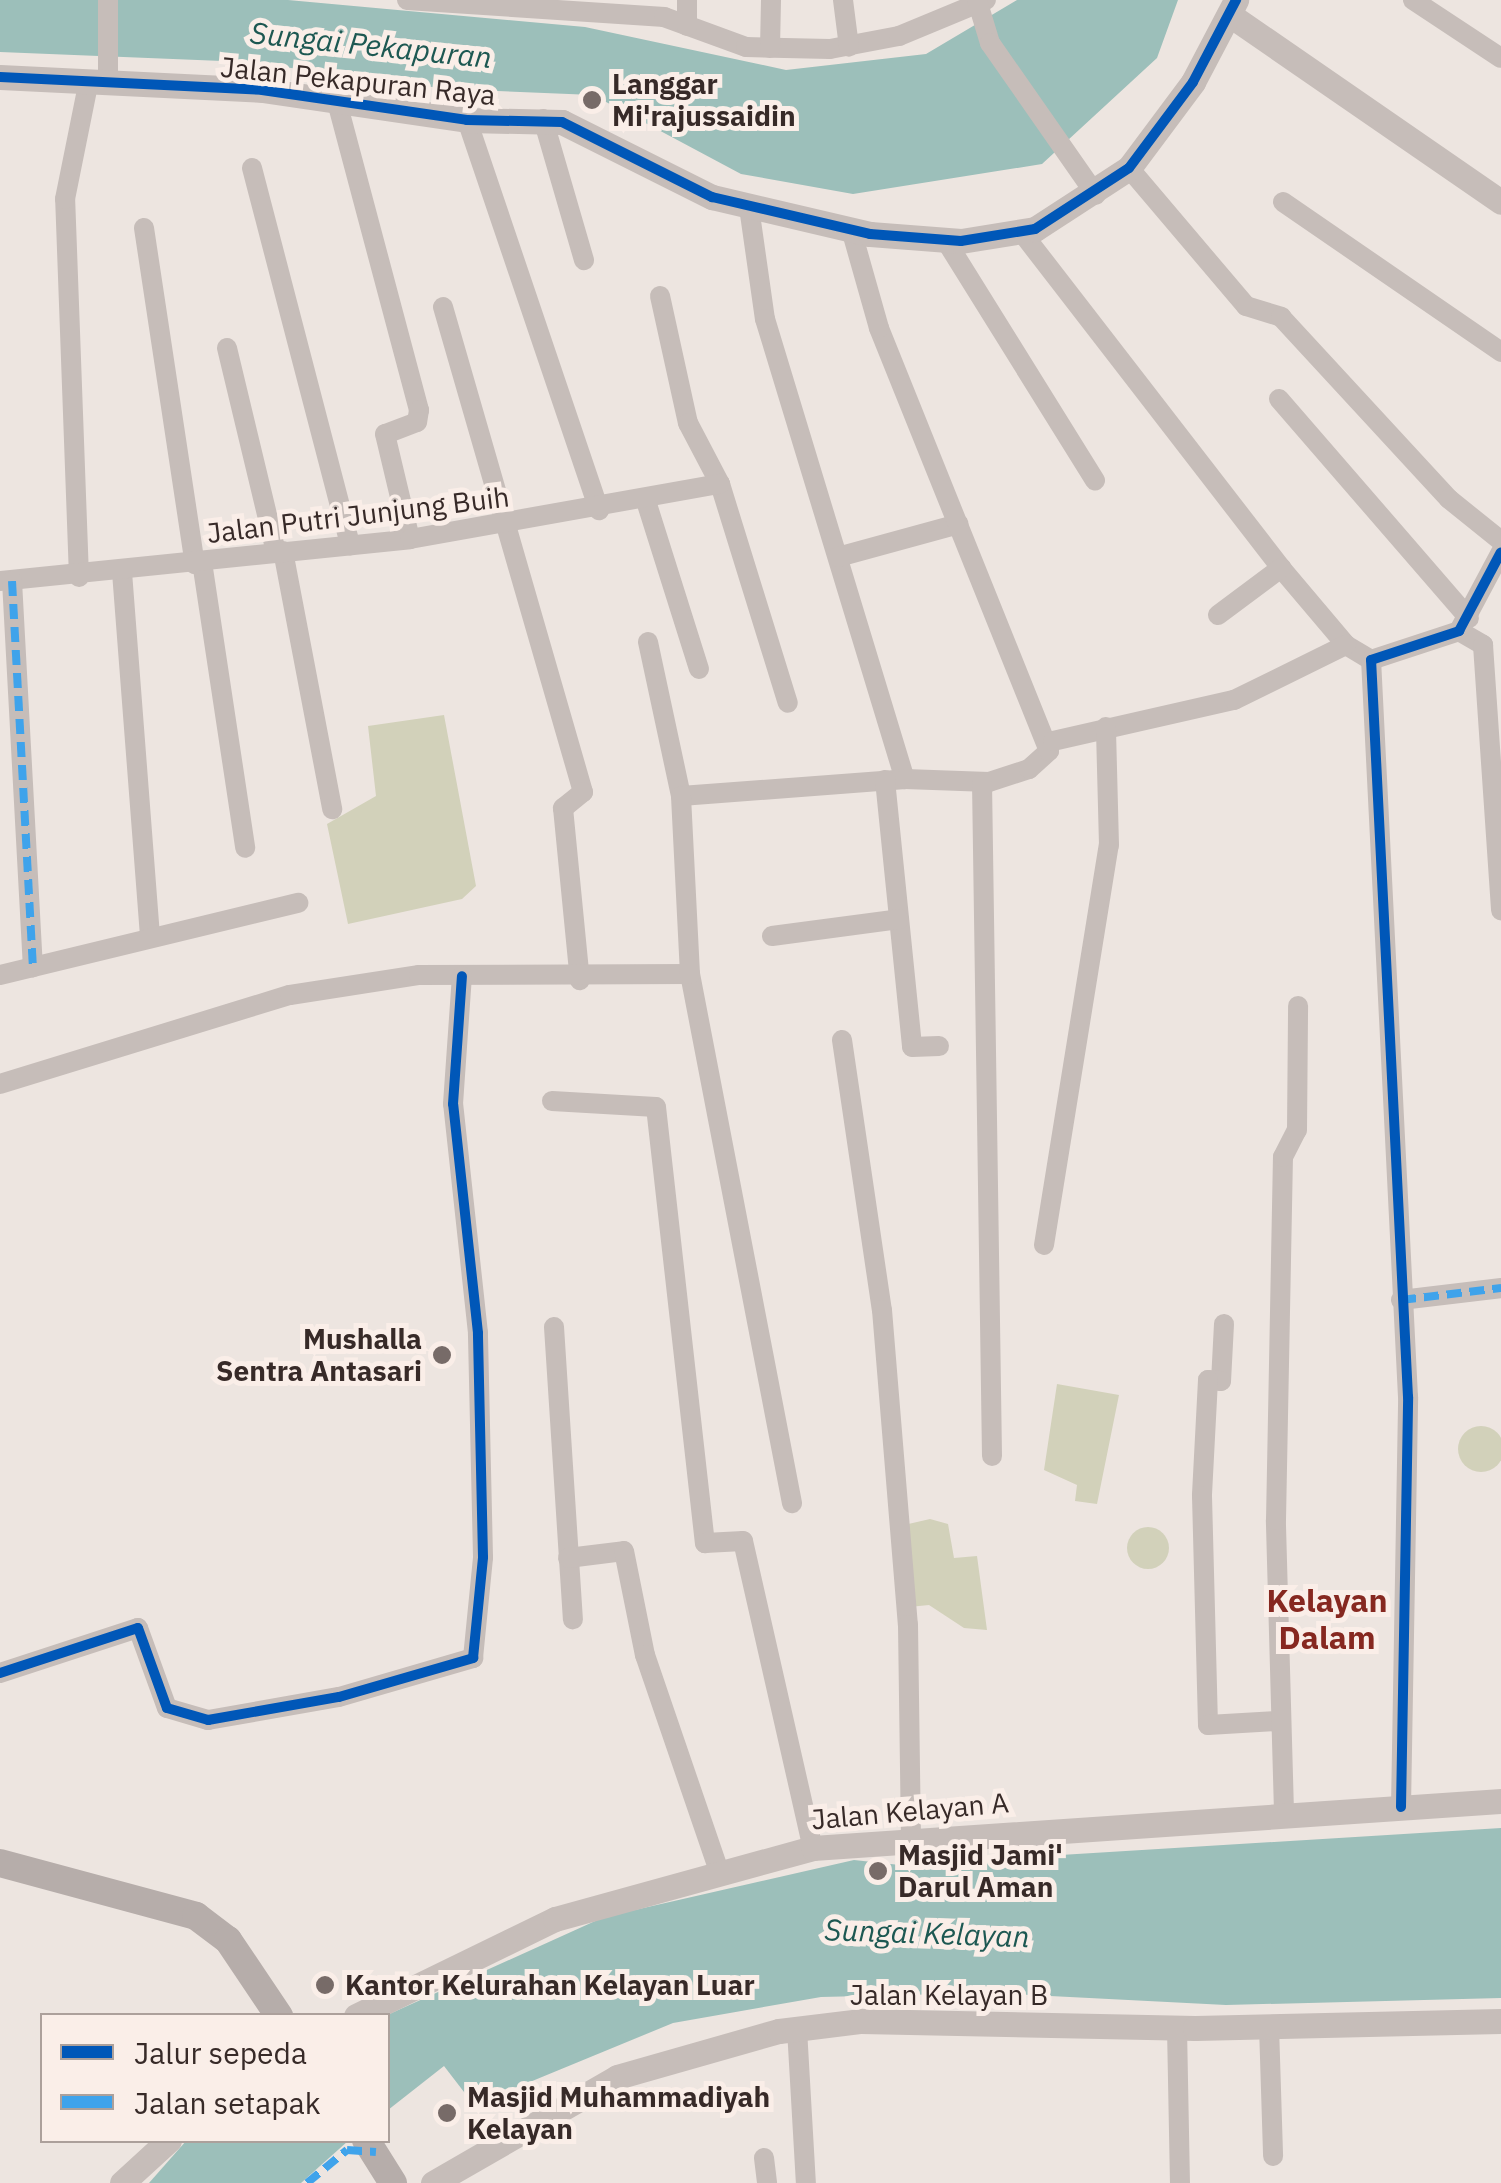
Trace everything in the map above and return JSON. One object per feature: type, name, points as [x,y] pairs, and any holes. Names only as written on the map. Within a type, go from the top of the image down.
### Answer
[{"type":"main road","points":[[0,1864],[196,1916],[228,1940],[277,2013]]},
{"type":"main road","points":[[368,2143],[393,2183]]},
{"type":"street","points":[[407,0],[560,6],[687,26],[770,48],[849,48],[981,2],[990,43],[1090,187]]},
{"type":"street","points":[[687,0],[687,26]]},
{"type":"street","points":[[770,48],[771,0]]},
{"type":"street","points":[[842,0],[849,48]]},
{"type":"street","points":[[1413,0],[1501,58]]},
{"type":"street","points":[[79,577],[65,198],[102,73],[107,6]]},
{"type":"street","points":[[1233,7],[1501,202]]},
{"type":"street","name":"Jalan Pekapuran Raya","points":[[0,77],[102,73],[467,120],[542,120],[749,207],[851,228],[946,241],[1023,234],[1090,187],[1129,168],[1233,7]]},
{"type":"street","points":[[338,102],[419,410],[417,422],[385,434],[410,539]]},
{"type":"street","points":[[467,120],[598,510]]},
{"type":"street","points":[[542,120],[584,260]]},
{"type":"street","points":[[252,168],[350,545]]},
{"type":"street","points":[[1129,168],[1246,306],[1280,317],[1450,499],[1501,540]]},
{"type":"street","points":[[1282,202],[1501,352]]},
{"type":"street","points":[[749,207],[765,319],[838,557],[895,780],[899,919],[912,1047],[939,1046]]},
{"type":"street","points":[[144,228],[246,848]]},
{"type":"street","points":[[851,228],[879,328],[1053,742]]},
{"type":"street","points":[[1023,234],[1281,568],[1346,644],[1370,660]]},
{"type":"street","points":[[946,241],[1094,480]]},
{"type":"street","points":[[660,296],[688,423],[720,484],[788,703]]},
{"type":"street","points":[[443,307],[510,524],[583,792],[563,808],[580,980]]},
{"type":"street","points":[[227,348],[279,552],[332,809]]},
{"type":"street","points":[[1279,398],[1464,625],[1492,646],[1501,910]]},
{"type":"street","name":"Jalan Putri Junjung Buih","points":[[6,581],[79,577],[410,539],[598,510],[720,484]]},
{"type":"street","points":[[646,501],[699,669]]},
{"type":"street","points":[[838,557],[959,524]]},
{"type":"street","points":[[1370,660],[1464,625],[1501,552]]},
{"type":"street","points":[[1218,615],[1281,568]]},
{"type":"street","points":[[122,572],[150,934]]},
{"type":"street","points":[[6,581],[33,966]]},
{"type":"street","points":[[648,642],[681,796],[690,974],[792,1503]]},
{"type":"street","points":[[681,796],[895,780],[982,782],[1029,769],[1053,742],[1234,700],[1346,644]]},
{"type":"street","points":[[1370,660],[1401,1300],[1408,1533],[1400,1807]]},
{"type":"street","points":[[1044,1245],[1110,845],[1106,727]]},
{"type":"street","points":[[982,782],[992,1456]]},
{"type":"street","points":[[0,975],[150,934],[298,903]]},
{"type":"street","points":[[772,936],[899,919]]},
{"type":"street","points":[[0,1084],[290,995],[462,976],[580,980],[690,974]]},
{"type":"street","points":[[0,1673],[138,1628],[166,1708],[208,1720],[338,1698],[474,1658],[483,1558],[478,1332],[453,1104],[462,976]]},
{"type":"street","points":[[1284,1812],[1278,1721],[1283,1156],[1298,1130],[1298,1006]]},
{"type":"street","points":[[842,1040],[882,1310],[908,1625],[911,1838]]},
{"type":"street","points":[[552,1101],[656,1107],[706,1543],[743,1541],[813,1848]]},
{"type":"street","points":[[1401,1300],[1501,1288]]},
{"type":"street","points":[[1224,1324],[1221,1380],[1208,1380],[1202,1496],[1208,1725],[1278,1721]]},
{"type":"street","points":[[554,1327],[573,1619]]},
{"type":"street","points":[[568,1558],[624,1551],[646,1656],[718,1868]]},
{"type":"street","name":"Jalan Kelayan A","points":[[362,2013],[556,1918],[718,1868],[813,1848],[1284,1812],[1501,1801]]},
{"type":"street","name":"Jalan Kelayan B","points":[[433,2183],[617,2077],[797,2029],[861,2021],[1178,2028],[1501,2022]]},
{"type":"street","points":[[1270,2026],[1273,2156]]},
{"type":"street","points":[[1178,2028],[1180,2183]]},
{"type":"street","points":[[797,2029],[806,2183]]},
{"type":"street","points":[[122,2183],[166,2143]]},
{"type":"street","points":[[764,2158],[768,2183]]},
{"type":"green space","points":[[444,715],[476,886],[462,899],[348,924],[327,824],[376,796],[368,726]]},
{"type":"green space","points":[[1057,1384],[1119,1395],[1097,1504],[1075,1501],[1077,1485],[1044,1470]]},
{"type":"green space","points":[[1481,1426],[1497,1433],[1502,1440],[1502,1458],[1497,1465],[1481,1472],[1465,1465],[1458,1449],[1465,1433]]},
{"type":"green space","points":[[930,1519],[948,1524],[954,1558],[977,1556],[987,1630],[964,1628],[929,1605],[909,1607],[904,1525]]},
{"type":"green space","points":[[1148,1527],[1163,1533],[1169,1548],[1163,1563],[1148,1569],[1133,1563],[1127,1548],[1133,1533]]},
{"type":"water","name":"Sungai Pekapuran","points":[[0,0],[288,0],[585,27],[786,70],[926,54],[1017,0],[1178,0],[1157,58],[1042,164],[853,194],[741,174],[593,95],[447,89],[247,62],[0,52]]},
{"type":"water","name":"Sungai Kelayan","points":[[1501,1828],[1501,1998],[1226,2005],[989,1993],[821,1997],[673,2023],[474,2105],[444,2066],[390,2108],[390,2014],[604,1917],[854,1860],[900,1865]]},
{"type":"water","points":[[184,2143],[346,2143],[301,2183],[149,2183]]},
{"type":"marked path","points":[[12,581],[33,967]]},
{"type":"marked path","points":[[1401,1300],[1501,1288]]},
{"type":"marked path","points":[[307,2183],[347,2150],[376,2152]]},
{"type":"cycle path","points":[[0,77],[262,90],[467,120],[562,122],[712,197],[870,234],[961,241],[1035,229],[1129,168],[1193,82],[1236,0]]},
{"type":"cycle path","points":[[1401,1807],[1408,1397],[1371,660],[1459,631],[1501,552]]},
{"type":"cycle path","points":[[0,1673],[138,1628],[167,1708],[208,1720],[339,1697],[473,1658],[483,1557],[478,1333],[453,1104],[462,976]]},
{"type":"place","name":"Langgar Mi'rajussaidin","points":[[592,100]]},
{"type":"place","name":"Mushalla Sentra Antasari","points":[[442,1355]]},
{"type":"place","name":"Masjid Jami' Darul Aman","points":[[878,1871]]},
{"type":"place","name":"Kantor Kelurahan Kelayan Luar","points":[[325,1985]]},
{"type":"place","name":"Masjid Muhammadiyah Kelayan","points":[[447,2113]]},
{"type":"district","name":"Kelayan Dalam","points":[[1327,1620]]}]
